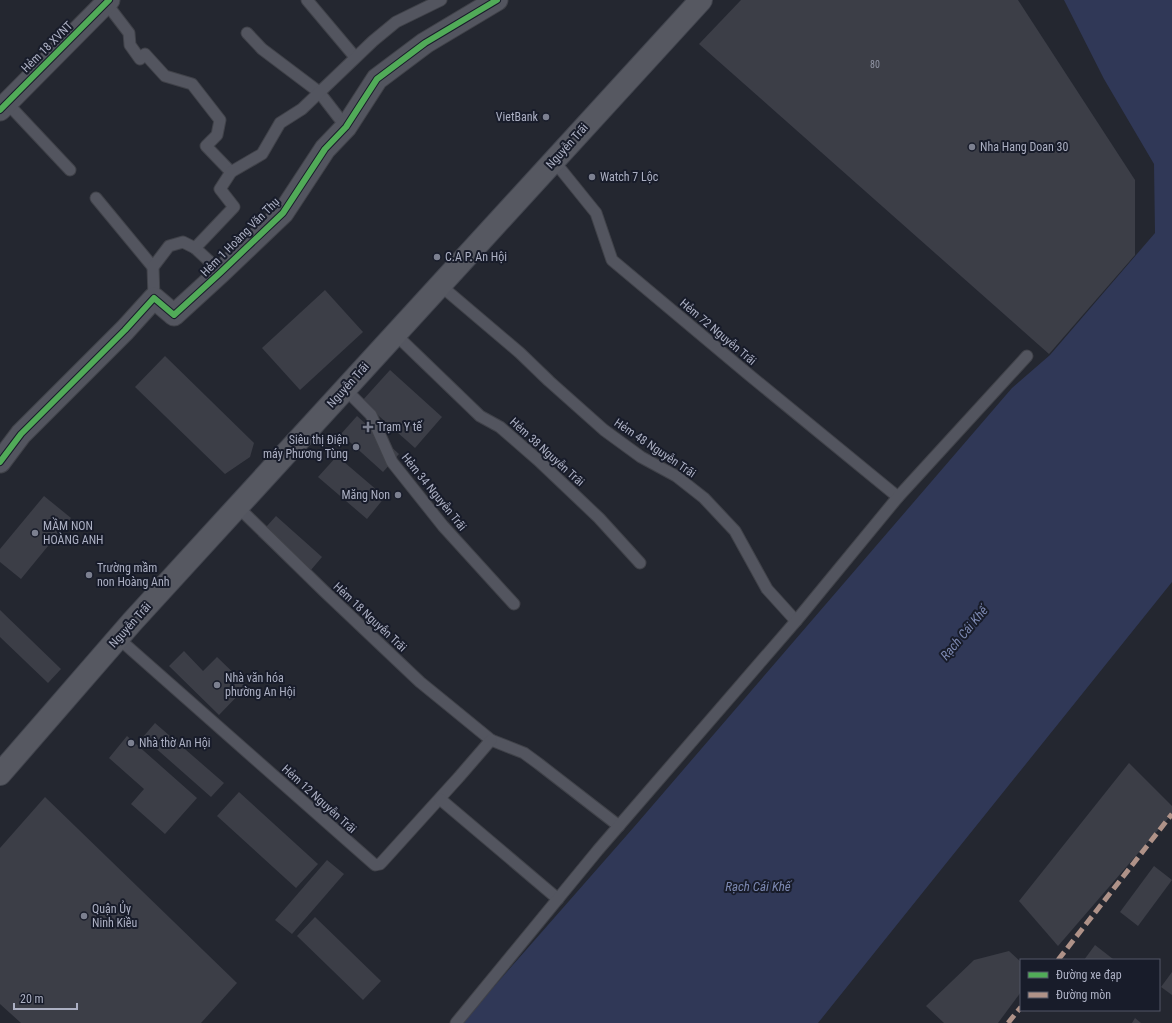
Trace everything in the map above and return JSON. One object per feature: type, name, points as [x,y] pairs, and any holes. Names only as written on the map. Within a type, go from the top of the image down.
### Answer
[{"type":"main road","name":"Nguyễn Trãi","points":[[0,774],[118,638],[700,0]]},
{"type":"street","name":"Hẻm 1 Hoàng Văn Thụ","points":[[154,298],[174,315],[283,213],[325,149],[346,127],[377,79],[425,42],[497,0]]},
{"type":"street","name":"Hẻm 18 XVNT","points":[[3,107],[107,2]]},
{"type":"street","points":[[0,462],[21,434],[125,330],[154,298]]},
{"type":"lane","points":[[307,0],[355,57]]},
{"type":"lane","points":[[195,248],[234,207],[220,189],[231,172],[262,154],[280,123],[302,108],[355,57],[396,22],[441,0]]},
{"type":"lane","points":[[107,2],[129,33],[130,45],[140,59],[145,54],[165,76],[192,84],[220,120],[217,135],[206,146],[231,172]]},
{"type":"lane","points":[[246,33],[262,49],[319,92],[346,127]]},
{"type":"lane","points":[[3,107],[70,170]]},
{"type":"lane","name":"Hẻm 72 Nguyễn Trãi","points":[[554,160],[596,213],[612,260],[898,497]]},
{"type":"lane","points":[[96,198],[153,267],[154,298]]},
{"type":"lane","points":[[153,267],[169,246],[183,242],[195,248],[221,272]]},
{"type":"lane","name":"Hẻm 48 Nguyễn Trãi","points":[[440,285],[520,353],[548,381],[604,430],[641,457],[676,476],[704,498],[735,531],[766,588],[796,622]]},
{"type":"lane","name":"Hẻm 38 Nguyễn Trãi","points":[[395,334],[480,416],[500,427],[544,466],[599,518],[640,563]]},
{"type":"lane","points":[[456,1023],[619,826],[796,622],[898,497],[1027,356]]},
{"type":"lane","name":"Hẻm 34 Nguyễn Trãi","points":[[345,389],[371,415],[392,462],[443,526],[514,604]]},
{"type":"lane","name":"Hẻm 18 Nguyễn Trãi","points":[[238,507],[420,682],[491,740],[524,753],[619,826]]},
{"type":"lane","name":"Hẻm 12 Nguyễn Trãi","points":[[118,638],[375,864],[380,864],[382,862],[440,799],[491,740]]},
{"type":"lane","points":[[440,799],[558,899]]},
{"type":"water","name":"Rạch Cái Khế","points":[[1064,0],[1172,0],[1172,582],[818,1023],[462,1023],[634,827],[1012,388],[1050,355],[1155,233],[1154,164],[1104,79]]},
{"type":"building","points":[[741,0],[1018,0],[1135,180],[1135,255],[1049,354],[699,44]]},
{"type":"building","points":[[325,290],[363,332],[300,390],[262,348]]},
{"type":"building","points":[[165,356],[254,443],[250,457],[225,474],[135,387]]},
{"type":"building","points":[[390,370],[442,417],[415,448],[362,401]]},
{"type":"building","points":[[357,416],[399,454],[383,472],[341,434]]},
{"type":"building","points":[[337,456],[385,497],[367,519],[318,477]]},
{"type":"building","name":"MẦM NON HOÀNG ANH","points":[[44,496],[71,518],[21,579],[0,562],[0,549]]},
{"type":"building","points":[[276,516],[322,557],[305,577],[258,536]]},
{"type":"building","points":[[0,610],[61,669],[48,683],[0,637]]},
{"type":"building","name":"Nhà văn hóa phường An Hội","points":[[184,651],[203,671],[217,657],[247,686],[219,715],[169,666]]},
{"type":"building","points":[[155,723],[224,783],[211,797],[143,737]]},
{"type":"building","points":[[127,736],[197,798],[165,834],[131,804],[144,789],[109,758]]},
{"type":"building","points":[[1129,763],[1172,806],[1172,814],[1058,946],[1019,901]]},
{"type":"building","points":[[239,792],[318,864],[296,888],[217,816]]},
{"type":"building","name":"Quận Ủy Ninh Kiều","points":[[45,797],[237,983],[201,1023],[21,1023],[0,1004],[0,848]]},
{"type":"building","points":[[327,860],[344,874],[292,934],[275,920]]},
{"type":"building","points":[[1154,866],[1172,880],[1138,926],[1120,912]]},
{"type":"building","points":[[315,917],[381,981],[363,1000],[297,936]]},
{"type":"building","points":[[1095,945],[1113,959],[1085,959]]},
{"type":"building","points":[[1009,951],[1020,961],[1020,993],[998,1023],[944,1023],[926,1006],[974,960]]},
{"type":"building","points":[[1172,972],[1172,995],[1161,987]]},
{"type":"building","points":[[1135,1018],[1141,1023],[1132,1023]]},
{"type":"marked path","points":[[1059,959],[1172,814]]},
{"type":"marked path","points":[[1008,1023],[1020,1008]]},
{"type":"cycle path","points":[[0,110],[109,0]]},
{"type":"cycle path","points":[[0,462],[21,434],[125,330],[154,298],[174,315],[283,213],[325,149],[346,127],[377,79],[425,43],[497,0]]},
{"type":"place","name":"VietBank","points":[[546,117]]},
{"type":"place","name":"Nha Hang Doan 30","points":[[972,147]]},
{"type":"place","name":"Watch 7 Lộc","points":[[592,177]]},
{"type":"place","name":"C.A P. An Hội","points":[[437,257]]},
{"type":"place","name":"Trạm Y tế","points":[[368,427]]},
{"type":"place","name":"Siêu thị Điện máy Phương Tùng","points":[[356,447]]},
{"type":"place","name":"Măng Non","points":[[398,495]]},
{"type":"place","name":"MẦM NON HOÀNG ANH","points":[[35,533]]},
{"type":"place","name":"Trường mầm non Hoàng Anh","points":[[89,575]]},
{"type":"place","name":"Nhà văn hóa phường An Hội","points":[[217,685]]},
{"type":"place","name":"Nhà thờ An Hội","points":[[131,743]]},
{"type":"place","name":"Quận Ủy Ninh Kiều","points":[[84,916]]}]
